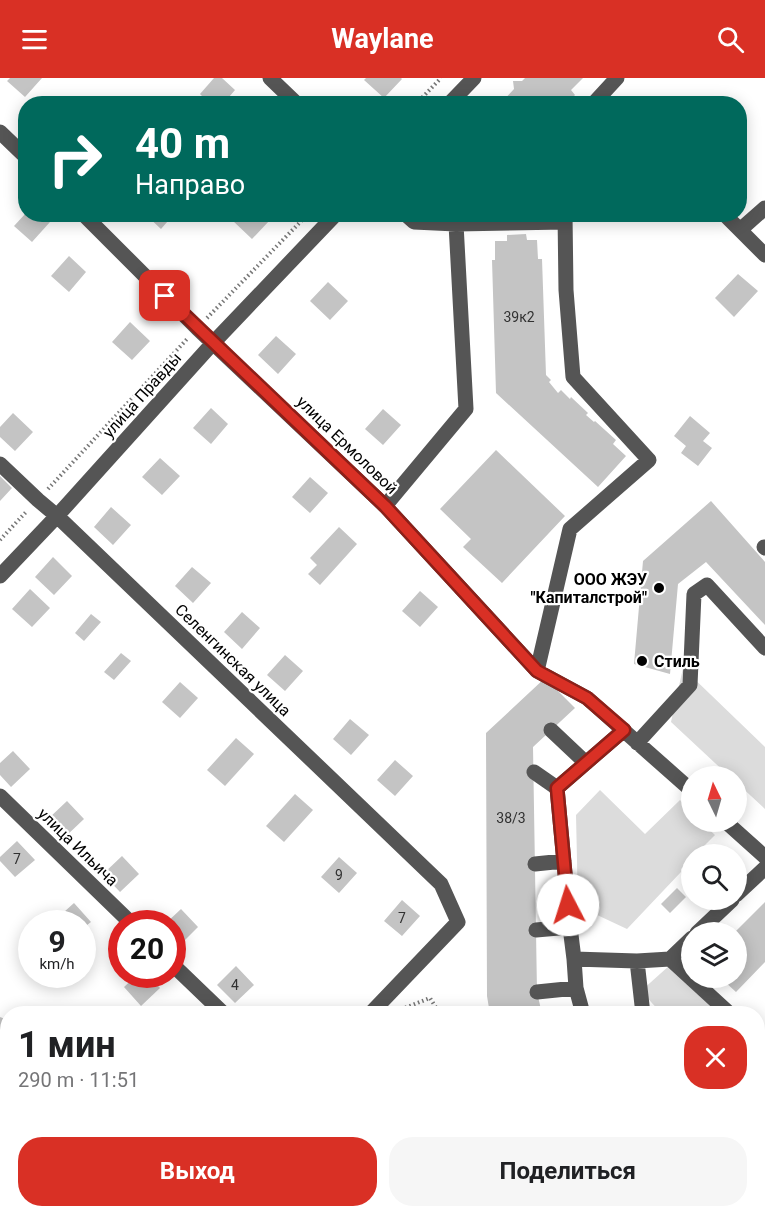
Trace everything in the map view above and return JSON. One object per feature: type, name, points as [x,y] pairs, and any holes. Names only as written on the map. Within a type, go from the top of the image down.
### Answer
[{"type":"street","points":[[270,78],[289,96]]},
{"type":"street","points":[[457,96],[474,78]]},
{"type":"street","points":[[600,96],[617,78]]},
{"type":"street","points":[[0,132],[18,149]]},
{"type":"street","points":[[740,230],[765,208]]},
{"type":"street","name":"улица Ермоловой","points":[[91,222],[197,328],[385,506],[537,671],[587,698],[681,781]]},
{"type":"street","name":"улица Правды","points":[[0,576],[213,343],[328,222]]},
{"type":"street","points":[[414,222],[456,224],[492,222]]},
{"type":"street","points":[[537,671],[570,530],[650,460],[573,376],[566,290],[565,222]]},
{"type":"street","points":[[732,222],[765,255]]},
{"type":"street","points":[[385,506],[466,409],[456,224]]},
{"type":"street","name":"Селенгинская улица","points":[[0,464],[441,884],[458,922],[378,1006]]},
{"type":"street","points":[[637,742],[690,685],[694,594],[707,585],[765,648]]},
{"type":"street","points":[[551,730],[586,763]]},
{"type":"street","points":[[557,788],[624,730]]},
{"type":"street","points":[[534,772],[557,788],[576,988],[582,1006]]},
{"type":"street","name":"улица Ильича","points":[[0,796],[118,910]]},
{"type":"street","points":[[737,832],[765,857]]},
{"type":"street","points":[[535,864],[564,861]]},
{"type":"street","points":[[747,885],[765,868]]},
{"type":"street","points":[[709,922],[721,910]]},
{"type":"street","points":[[536,930],[570,927]]},
{"type":"street","points":[[574,959],[637,961],[670,959],[681,948]]},
{"type":"street","points":[[670,959],[721,1006]]},
{"type":"street","points":[[637,961],[642,1006]]},
{"type":"street","points":[[186,977],[216,1006]]},
{"type":"street","points":[[537,992],[576,988]]},
{"type":"path","points":[[424,96],[441,78]]},
{"type":"path","points":[[0,540],[197,328],[300,222]]},
{"type":"path","points":[[409,1006],[430,998],[435,1006]]},
{"type":"shaded area","points":[[683,668],[765,747],[765,809],[747,792],[747,766],[718,766],[671,722]]},
{"type":"shaded area","points":[[600,790],[645,834],[680,800],[681,832],[712,832],[715,835],[706,844],[681,844],[681,872],[627,929],[578,906],[576,815]]},
{"type":"shaded area","points":[[670,965],[681,975],[681,988],[695,988],[715,1006],[655,1006],[641,991]]},
{"type":"building","points":[[10,78],[42,78],[26,96],[7,81]]},
{"type":"building","points":[[214,78],[222,78],[235,90],[230,96],[202,96],[200,94]]},
{"type":"building","points":[[366,78],[402,79],[386,96],[382,96],[364,80]]},
{"type":"building","points":[[525,78],[583,78],[571,90],[574,96],[508,96],[514,89],[513,81],[522,81]]},
{"type":"building","points":[[18,222],[50,222],[32,242],[14,226]]},
{"type":"building","points":[[154,222],[167,222],[161,229]]},
{"type":"building","points":[[234,222],[268,222],[252,239]]},
{"type":"building","points":[[526,234],[527,240],[537,240],[538,259],[542,259],[546,375],[551,380],[549,382],[558,393],[561,390],[588,413],[586,415],[616,440],[613,444],[626,456],[598,487],[496,393],[492,260],[495,260],[495,241],[507,241],[507,235]]},
{"type":"building","points":[[69,256],[86,272],[69,292],[51,276]]},
{"type":"building","points":[[738,274],[758,291],[734,317],[715,298]]},
{"type":"building","points":[[328,282],[348,301],[330,320],[310,301]]},
{"type":"building","points":[[130,322],[150,341],[132,360],[112,342]]},
{"type":"building","points":[[276,336],[296,354],[278,374],[258,355]]},
{"type":"building","points":[[211,408],[228,424],[211,444],[193,428]]},
{"type":"building","points":[[383,409],[401,425],[383,445],[365,429]]},
{"type":"building","points":[[13,413],[33,432],[15,451],[0,437],[0,427]]},
{"type":"building","points":[[690,416],[710,433],[703,441],[712,448],[698,466],[681,453],[686,446],[674,436]]},
{"type":"building","points":[[496,450],[565,516],[502,583],[463,547],[471,539],[440,509]]},
{"type":"building","points":[[160,458],[180,476],[162,495],[142,477]]},
{"type":"building","points":[[0,476],[12,488],[0,501]]},
{"type":"building","points":[[310,477],[328,493],[310,513],[292,497]]},
{"type":"building","name":"ООО ЖЭУ \"Капиталстрой\"","points":[[711,501],[765,562],[765,625],[706,562],[678,584],[670,674],[634,664],[643,561]]},
{"type":"building","points":[[111,507],[131,525],[113,545],[94,527]]},
{"type":"building","points":[[339,527],[357,544],[320,585],[308,574],[317,565],[310,558]]},
{"type":"building","points":[[53,557],[72,576],[54,595],[35,577]]},
{"type":"building","points":[[192,567],[211,583],[193,603],[175,586]]},
{"type":"building","points":[[30,589],[50,608],[32,627],[12,609]]},
{"type":"building","points":[[420,591],[438,607],[420,627],[402,611]]},
{"type":"building","points":[[242,612],[260,628],[242,649],[224,632]]},
{"type":"building","points":[[91,614],[101,622],[84,641],[75,633]]},
{"type":"building","points":[[121,653],[131,661],[114,680],[104,672]]},
{"type":"building","points":[[285,655],[303,671],[285,691],[267,675]]},
{"type":"building","points":[[545,678],[575,708],[533,747],[537,992],[540,1006],[489,1006],[486,733]]},
{"type":"building","points":[[180,682],[198,698],[180,718],[162,702]]},
{"type":"building","points":[[350,719],[369,735],[351,755],[333,739]]},
{"type":"building","points":[[236,738],[254,754],[225,786],[207,770]]},
{"type":"building","points":[[13,751],[30,769],[11,787],[0,775],[0,763]]},
{"type":"building","points":[[395,760],[413,776],[395,796],[377,780]]},
{"type":"building","points":[[295,794],[313,810],[284,842],[266,826]]},
{"type":"building","points":[[67,801],[84,819],[65,837],[48,819]]},
{"type":"building","points":[[17,841],[35,860],[15,877],[0,861],[0,857]]},
{"type":"building","points":[[122,856],[139,874],[120,892],[103,874]]},
{"type":"building","points":[[339,857],[357,873],[339,893],[321,877]]},
{"type":"building","points":[[677,888],[681,892],[681,902],[670,913],[661,904]]},
{"type":"building","points":[[402,900],[420,916],[402,936],[384,921]]},
{"type":"building","points":[[765,902],[765,962],[747,981],[747,922],[745,922]]},
{"type":"building","points":[[74,903],[80,910],[66,910]]},
{"type":"building","points":[[186,914],[198,927],[186,939]]},
{"type":"building","points":[[236,966],[254,985],[235,1003],[217,985]]},
{"type":"building","points":[[125,988],[160,988],[141,1006]]},
{"type":"place","name":"ООО ЖЭУ \"Капиталстрой\"","points":[[659,588]]},
{"type":"place","name":"Стиль","points":[[642,661]]},
{"type":"route","points":[[165,296],[385,506],[537,671],[587,698],[624,730],[557,788],[568,905]]}]
